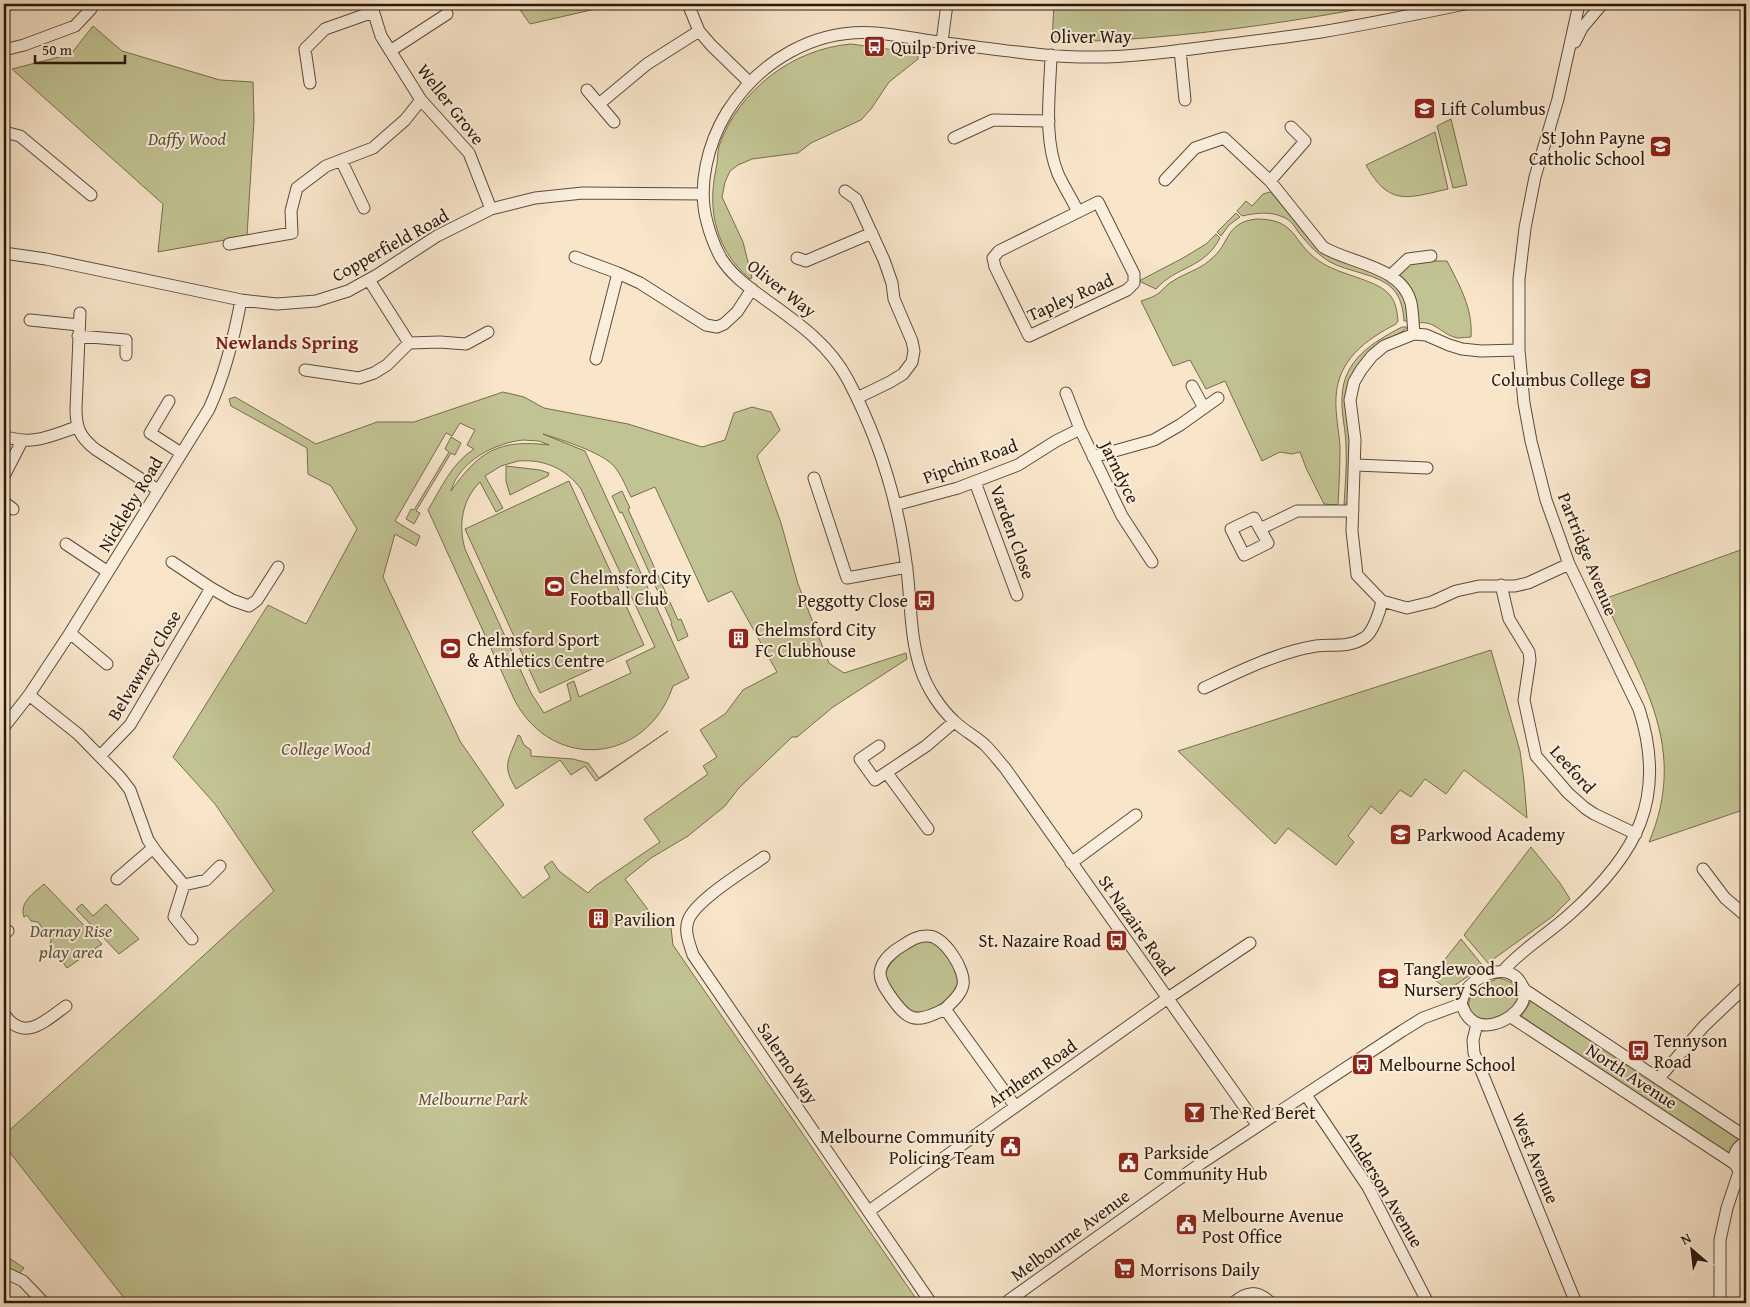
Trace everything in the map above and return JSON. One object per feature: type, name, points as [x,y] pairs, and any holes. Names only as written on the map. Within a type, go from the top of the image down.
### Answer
[{"type":"street","points":[[4,50],[24,45],[75,26],[90,8],[91,4]]},
{"type":"street","points":[[688,4],[699,31],[749,82]]},
{"type":"street","points":[[942,42],[947,4]]},
{"type":"street","name":"Oliver Way","points":[[985,745],[954,722],[936,699],[921,671],[914,643],[907,567],[895,505],[880,452],[857,398],[834,357],[798,322],[735,275],[721,258],[711,237],[705,217],[703,194],[710,145],[735,99],[749,82],[768,65],[791,50],[841,34],[873,33],[1050,55],[1100,58],[1320,32],[1465,4]]},
{"type":"street","name":"Partridge Avenue","points":[[1503,971],[1516,956],[1570,914],[1618,864],[1636,834],[1646,803],[1650,774],[1649,752],[1639,709],[1569,564],[1546,500],[1534,456],[1524,403],[1519,350],[1519,279],[1525,228],[1535,177],[1558,99],[1579,4]]},
{"type":"street","name":"Partridge Avenue","points":[[1566,59],[1582,28],[1602,4]]},
{"type":"street","name":"Weller Grove","points":[[310,83],[305,50],[325,29],[372,8],[381,36],[421,100],[469,153],[491,209]]},
{"type":"street","points":[[390,51],[447,14]]},
{"type":"street","points":[[599,104],[647,64],[699,31]]},
{"type":"street","points":[[1180,50],[1186,100]]},
{"type":"street","points":[[1050,55],[1049,120],[1051,150],[1058,174],[1078,212]]},
{"type":"street","points":[[587,90],[614,122]]},
{"type":"street","points":[[229,244],[292,233],[291,211],[298,188],[326,166],[373,148],[405,120],[421,100]]},
{"type":"street","points":[[954,138],[992,120],[1049,120]]},
{"type":"street","points":[[1270,181],[1305,141],[1290,127]]},
{"type":"street","points":[[4,132],[20,136],[90,195]]},
{"type":"street","points":[[1165,180],[1195,148],[1224,138],[1270,181],[1323,246],[1335,254],[1391,275],[1404,288],[1409,296],[1414,334]]},
{"type":"street","points":[[341,160],[364,208]]},
{"type":"street","points":[[845,191],[856,199],[872,232],[884,260],[892,283],[894,299],[912,341],[914,351],[912,362],[902,374],[857,398]]},
{"type":"street","name":"Copperfield Road","points":[[4,253],[46,259],[241,300],[277,304],[316,301],[348,291],[437,236],[491,209],[535,198],[583,193],[703,194]]},
{"type":"street","name":"Tapley Road","points":[[1098,202],[1134,274],[1134,283],[1127,290],[1029,336],[995,267],[993,258],[999,251],[1078,212],[1098,202]]},
{"type":"street","points":[[797,258],[806,261],[814,259],[872,232]]},
{"type":"street","points":[[1391,275],[1408,259],[1431,256]]},
{"type":"street","points":[[575,257],[640,283],[706,325],[717,327],[731,319],[752,289]]},
{"type":"street","points":[[596,359],[618,273]]},
{"type":"street","points":[[368,280],[409,343]]},
{"type":"street","name":"Nickleby Road","points":[[4,727],[29,696],[70,633],[209,409],[220,385],[234,339],[241,300]]},
{"type":"street","points":[[80,313],[78,331],[77,427],[82,437],[95,449],[158,490]]},
{"type":"street","points":[[30,320],[126,340],[126,355]]},
{"type":"street","points":[[305,370],[359,378],[374,373],[387,364],[409,343],[440,342],[466,344],[488,332]]},
{"type":"street","points":[[1519,350],[1481,351],[1462,349],[1449,346],[1426,335],[1414,334],[1384,346],[1372,356],[1361,370],[1354,382],[1350,400],[1355,440],[1356,465],[1352,531],[1357,575],[1382,601],[1406,608],[1432,602],[1456,591],[1479,586],[1515,586],[1528,583],[1569,564]]},
{"type":"street","points":[[1192,386],[1204,408]]},
{"type":"street","name":"Jarndyce","points":[[1066,393],[1080,429],[1122,516],[1152,562]]},
{"type":"street","points":[[1093,457],[1154,440],[1180,425],[1218,398]]},
{"type":"street","name":"Nickleby Road","points":[[169,401],[150,433],[181,453]]},
{"type":"street","points":[[4,436],[22,441],[45,438],[77,427]]},
{"type":"street","name":"Pipchin Road","points":[[895,505],[958,488],[1018,465],[1056,441],[1080,429]]},
{"type":"street","points":[[4,476],[22,441]]},
{"type":"street","points":[[1356,465],[1427,468]]},
{"type":"street","points":[[814,478],[847,578],[907,567]]},
{"type":"street","name":"Varden Close","points":[[975,482],[1018,595]]},
{"type":"street","points":[[1260,529],[1297,512],[1353,511]]},
{"type":"street","name":"Nickleby Road","points":[[66,544],[108,572]]},
{"type":"street","points":[[172,562],[210,588],[248,606],[258,600],[278,567]]},
{"type":"street","name":"Leeford","points":[[1502,585],[1509,619],[1529,652],[1530,660],[1524,700],[1536,756],[1568,793],[1585,808],[1636,834]]},
{"type":"street","name":"Belvawney Close","points":[[100,756],[130,725],[210,588]]},
{"type":"street","points":[[1204,688],[1278,657],[1316,646],[1348,645],[1366,638],[1375,622],[1382,601]]},
{"type":"street","points":[[70,633],[107,664]]},
{"type":"street","points":[[29,696],[64,721],[100,756],[130,790],[145,832],[153,848],[184,885]]},
{"type":"street","points":[[879,746],[860,759],[875,780],[926,746],[954,722]]},
{"type":"street","name":"St Nazaire Road","points":[[985,745],[1005,768],[1258,1126]]},
{"type":"street","points":[[887,773],[928,829]]},
{"type":"street","points":[[1071,863],[1136,815]]},
{"type":"street","points":[[117,879],[153,848]]},
{"type":"street","name":"Salerno Way","points":[[764,856],[700,904],[688,921],[687,938],[693,955],[931,1303]]},
{"type":"street","points":[[184,885],[206,880],[220,866]]},
{"type":"street","points":[[1703,868],[1725,898],[1746,916]]},
{"type":"street","points":[[184,885],[174,917],[192,938]]},
{"type":"street","points":[[920,936],[930,936],[944,943],[960,966],[964,979],[960,994],[945,1009],[929,1017],[921,1018],[913,1018],[905,1014],[899,1009],[880,977],[884,961],[891,954],[920,936]]},
{"type":"street","name":"Arnhem Road","points":[[868,1211],[1168,998],[1250,943]]},
{"type":"street","points":[[1503,971],[1516,977],[1525,990],[1523,1004],[1511,1017],[1495,1024],[1477,1024],[1466,1015],[1461,1004],[1465,992],[1476,981],[1490,973],[1503,971]]},
{"type":"street","points":[[1659,1078],[1704,1026],[1746,986]]},
{"type":"street","name":"North Avenue","points":[[1525,990],[1746,1137]]},
{"type":"street","name":"Melbourne Avenue","points":[[1004,1303],[1097,1236],[1258,1126],[1423,1018],[1461,1004]]},
{"type":"street","points":[[4,1014],[16,1027],[25,1029],[36,1027],[66,1006]]},
{"type":"street","points":[[945,1009],[1015,1106]]},
{"type":"street","name":"North Avenue","points":[[1511,1017],[1740,1171]]},
{"type":"street","name":"West Avenue","points":[[1477,1024],[1473,1040],[1474,1053],[1576,1303]]},
{"type":"street","name":"Anderson Avenue","points":[[1306,1095],[1368,1187],[1428,1303]]},
{"type":"street","points":[[1720,1303],[1720,1240],[1727,1208],[1740,1171],[1736,1152],[1746,1142]]},
{"type":"street","points":[[4,1272],[23,1281],[44,1303]]},
{"type":"street","points":[[1233,1303],[1248,1294],[1256,1294],[1264,1297],[1271,1303]]},
{"type":"green space","points":[[516,4],[617,4],[530,24]]},
{"type":"green space","points":[[1054,4],[1386,4],[1303,19],[1178,35],[1136,39],[1052,42]]},
{"type":"green space","name":"Daffy Wood","points":[[93,26],[122,51],[220,80],[253,82],[254,120],[247,236],[158,252],[163,204],[12,69],[71,54]]},
{"type":"green space","points":[[851,44],[913,51],[918,54],[918,59],[889,82],[871,109],[861,120],[811,143],[798,153],[752,159],[730,171],[725,182],[722,197],[743,242],[752,278],[750,279],[738,268],[729,255],[717,229],[714,215],[713,185],[719,146],[728,126],[740,107],[754,90],[770,76],[808,54]]},
{"type":"green space","points":[[1451,119],[1467,185],[1453,188],[1437,126]]},
{"type":"green space","points":[[1435,132],[1448,189],[1422,195],[1401,196],[1383,188],[1366,165]]},
{"type":"green space","points":[[1270,192],[1275,194],[1332,257],[1373,272],[1392,282],[1405,298],[1409,321],[1404,321],[1400,300],[1393,289],[1380,280],[1330,262],[1317,253],[1286,218],[1268,213],[1242,216],[1237,211],[1246,201],[1252,206],[1263,194]]},
{"type":"green space","points":[[1236,213],[1240,217],[1229,225],[1221,236],[1217,232]]},
{"type":"green space","points":[[1256,219],[1270,220],[1287,227],[1310,254],[1319,261],[1336,270],[1382,288],[1391,296],[1396,306],[1398,321],[1396,324],[1364,344],[1355,353],[1342,372],[1338,384],[1336,403],[1340,469],[1338,505],[1324,504],[1300,452],[1292,454],[1280,452],[1262,461],[1225,381],[1206,389],[1190,360],[1173,366],[1141,301],[1155,296],[1171,282],[1206,263],[1217,254],[1238,225]]},
{"type":"green space","points":[[1216,234],[1220,238],[1206,256],[1164,281],[1156,289],[1139,281],[1206,244]]},
{"type":"green space","points":[[1447,261],[1468,307],[1471,337],[1458,338],[1429,324],[1417,323],[1397,274],[1412,263]]},
{"type":"green space","points":[[1402,327],[1408,327],[1366,356],[1357,366],[1350,380],[1348,502],[1344,505],[1346,441],[1342,397],[1344,384],[1354,363],[1362,354],[1381,339]]},
{"type":"green space","points":[[503,392],[524,397],[544,408],[628,424],[702,447],[725,440],[734,413],[752,407],[771,412],[780,430],[757,456],[781,523],[798,584],[829,663],[844,673],[906,653],[907,659],[833,707],[797,737],[792,737],[738,789],[725,806],[688,836],[651,858],[625,879],[658,923],[671,928],[673,945],[919,1303],[128,1303],[4,1145],[4,1135],[274,891],[215,804],[173,757],[268,605],[306,624],[357,529],[331,486],[308,474],[307,448],[231,406],[229,399],[235,397],[316,444],[377,422],[414,422]],"holes":[[[460,423],[475,430],[467,445],[474,449],[459,461],[442,485],[428,510],[515,701],[532,724],[552,740],[575,748],[599,749],[622,744],[643,731],[660,712],[673,686],[689,678],[585,451],[543,434],[581,447],[608,461],[614,466],[631,497],[655,487],[708,602],[732,591],[777,672],[743,690],[725,714],[700,730],[717,757],[703,766],[708,774],[644,819],[660,842],[595,886],[588,893],[559,871],[552,861],[544,867],[550,877],[523,898],[472,832],[504,805],[460,741],[383,577],[395,534],[416,546],[420,536],[395,521],[446,433],[452,436]],[[523,440],[539,441],[549,445],[517,444],[503,446],[492,451],[481,457],[471,466],[451,491],[455,480],[470,462],[479,455],[501,445]],[[518,461],[545,463],[568,475],[581,489],[655,647],[626,661],[631,673],[579,697],[574,681],[567,684],[571,700],[544,713],[531,693],[465,549],[463,540],[462,522],[465,505],[480,482],[496,512],[503,508],[485,476],[501,466]]]},
{"type":"green space","points":[[451,437],[461,443],[455,455],[451,453],[416,511],[420,513],[414,524],[406,519],[411,509],[414,510],[449,452],[445,449]]},
{"type":"green space","points":[[506,466],[540,470],[549,473],[548,476],[510,495],[506,481]]},
{"type":"green space","name":"Chelmsford City Football Club","points":[[569,481],[644,645],[540,693],[465,529]]},
{"type":"green space","points":[[622,491],[630,508],[628,509],[678,620],[681,619],[688,636],[678,641],[672,623],[622,512],[620,513],[612,496]]},
{"type":"green space","points":[[1746,548],[1746,809],[1649,842],[1660,808],[1664,776],[1662,746],[1656,716],[1645,688],[1604,599]]},
{"type":"green space","points":[[1491,650],[1520,751],[1527,818],[1464,770],[1446,794],[1425,779],[1411,797],[1400,790],[1381,814],[1371,806],[1348,836],[1354,842],[1336,865],[1288,828],[1275,844],[1178,751]]},
{"type":"green space","points":[[668,731],[596,781],[585,766],[571,775],[560,760],[516,789],[511,781],[508,762],[518,735],[524,745],[531,750],[531,756],[573,759],[588,763],[599,778]]},
{"type":"green space","points":[[1531,847],[1560,883],[1570,899],[1553,916],[1488,963],[1464,935]]},
{"type":"green space","name":"Darnay Rise play area","points":[[44,884],[102,944],[67,968],[50,945],[51,940],[38,922],[31,921],[27,915],[24,917],[25,902]]},
{"type":"green space","points":[[82,904],[93,916],[106,904],[139,939],[119,954],[76,909]]},
{"type":"green space","points":[[1461,939],[1483,966],[1448,990],[1431,977]]},
{"type":"green space","points":[[926,940],[936,945],[949,959],[956,969],[958,976],[954,991],[941,1004],[924,1012],[916,1012],[908,1009],[899,999],[888,983],[885,972],[891,960],[901,951]]},
{"type":"green space","points":[[1498,978],[1510,982],[1516,988],[1518,995],[1516,1002],[1503,1015],[1493,1019],[1478,1019],[1471,1012],[1469,1000],[1476,991]]},
{"type":"green space","points":[[1532,1000],[1739,1138],[1729,1155],[1521,1016]]},
{"type":"green space","points":[[6,1256],[24,1268],[19,1274],[4,1267]]},
{"type":"place","name":"Quilp Drive","points":[[875,47]]},
{"type":"place","name":"Lift Columbus","points":[[1425,108]]},
{"type":"place","name":"St John Payne Catholic School","points":[[1661,147]]},
{"type":"place","name":"Columbus College","points":[[1641,379]]},
{"type":"place","name":"Chelmsford City Football Club","points":[[554,587]]},
{"type":"place","name":"Peggotty Close","points":[[924,600]]},
{"type":"place","name":"Chelmsford City FC Clubhouse","points":[[739,639]]},
{"type":"place","name":"Chelmsford Sport & Athletics Centre","points":[[451,649]]},
{"type":"place","name":"Parkwood Academy","points":[[1401,834]]},
{"type":"place","name":"Pavilion","points":[[598,919]]},
{"type":"place","name":"St. Nazaire Road","points":[[1117,940]]},
{"type":"place","name":"Tanglewood Nursery School","points":[[1388,978]]},
{"type":"place","name":"Tennyson Road","points":[[1638,1050]]},
{"type":"place","name":"Melbourne School","points":[[1363,1064]]},
{"type":"place","name":"The Red Beret","points":[[1194,1112]]},
{"type":"place","name":"Melbourne Community Policing Team","points":[[1011,1146]]},
{"type":"place","name":"Parkside Community Hub","points":[[1128,1162]]},
{"type":"place","name":"Melbourne Avenue Post Office","points":[[1186,1225]]},
{"type":"place","name":"Morrisons Daily","points":[[1124,1269]]},
{"type":"district","name":"Newlands Spring","points":[[287,342]]},
{"type":"park label","name":"College Wood","points":[[326,748]]},
{"type":"park label","name":"Melbourne Park","points":[[473,1098]]}]
